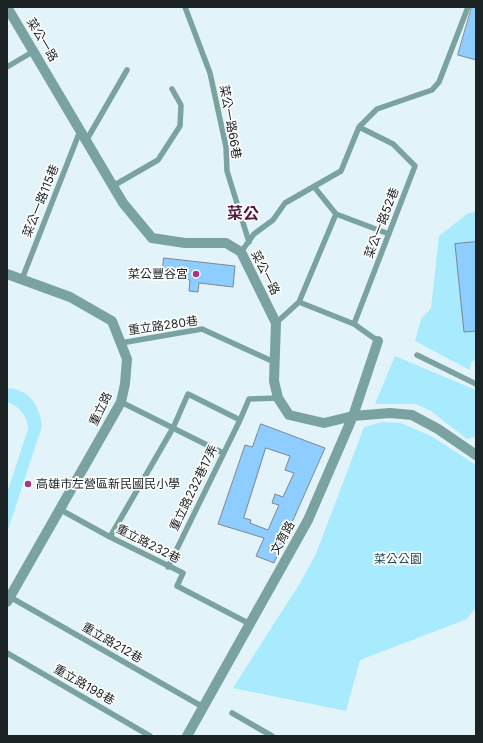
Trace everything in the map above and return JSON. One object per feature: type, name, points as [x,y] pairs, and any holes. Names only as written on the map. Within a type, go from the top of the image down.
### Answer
[{"type":"street","name":"菜公一路","points":[[7,7],[123,203],[152,238],[185,243],[226,243],[240,252],[276,323],[274,381],[278,398],[289,415],[324,423],[353,416],[390,413],[412,415],[438,429],[476,455]]},
{"type":"street","name":"重立路","points":[[7,274],[70,297],[112,321],[127,359],[126,384],[121,402],[61,510],[8,600]]},
{"type":"street","name":"文育路","points":[[187,736],[308,520],[353,416],[378,341]]},
{"type":"lane","name":"菜公一路66巷","points":[[185,7],[210,73],[226,147],[227,171],[249,242]]},
{"type":"lane","points":[[240,252],[254,234],[273,220],[285,203],[315,188],[341,171],[359,127],[377,109],[432,90],[439,82],[468,7]]},
{"type":"lane","points":[[7,67],[34,51]]},
{"type":"lane","points":[[86,141],[126,70]]},
{"type":"lane","points":[[113,186],[158,160],[180,126],[181,105],[172,89]]},
{"type":"lane","name":"菜公一路52巷","points":[[354,324],[415,166],[394,144],[359,127]]},
{"type":"lane","name":"菜公一路115巷","points":[[22,279],[80,130]]},
{"type":"lane","points":[[315,188],[336,214],[389,234]]},
{"type":"lane","points":[[276,323],[299,302],[336,214]]},
{"type":"lane","points":[[299,302],[354,324],[378,341]]},
{"type":"lane","name":"重立路280巷","points":[[120,343],[202,329],[274,362]]},
{"type":"lane","points":[[417,355],[476,384]]},
{"type":"lane","points":[[110,537],[173,428],[188,394],[240,420]]},
{"type":"lane","name":"重立路232巷17弄","points":[[168,566],[249,399],[278,398]]},
{"type":"lane","points":[[121,402],[223,453]]},
{"type":"lane","name":"重立路232巷","points":[[61,510],[183,574],[177,586],[250,624]]},
{"type":"lane","name":"重立路212巷","points":[[8,600],[203,707]]},
{"type":"lane","name":"重立路198巷","points":[[7,653],[150,736]]},
{"type":"lane","points":[[232,713],[272,736]]},
{"type":"green space","points":[[476,211],[476,360],[471,362],[470,370],[415,341],[421,319],[431,308],[439,236],[467,214]]},
{"type":"green space","points":[[395,356],[476,390],[475,437],[467,439],[431,411],[416,404],[375,404]]},
{"type":"green space","points":[[10,388],[24,393],[33,401],[39,412],[42,426],[7,533],[7,493],[28,429],[28,424],[22,412],[7,402],[7,389]]},
{"type":"green space","name":"菜公公園","points":[[382,422],[401,423],[431,436],[476,465],[476,607],[467,619],[360,660],[346,711],[233,688],[300,583],[316,554],[364,427]]},
{"type":"building","points":[[472,7],[476,7],[476,60],[458,55]]},
{"type":"building","points":[[476,242],[476,331],[464,332],[455,244]]},
{"type":"building","name":"菜公豐谷宮","points":[[164,258],[235,266],[233,287],[199,283],[198,292],[189,291],[190,280],[162,276]]},
{"type":"building","points":[[261,424],[325,448],[274,563],[256,556],[264,538],[218,524],[245,445],[252,447]],"holes":[[[266,448],[290,456],[285,470],[294,473],[283,497],[275,494],[272,503],[279,505],[268,530],[250,523],[251,520],[244,518]]]},
{"type":"place","name":"菜公豐谷宮","points":[[196,274]]},
{"type":"place","name":"高雄市左營區新民國民小學","points":[[28,484]]},
{"type":"district","name":"菜公","points":[[243,214]]}]
